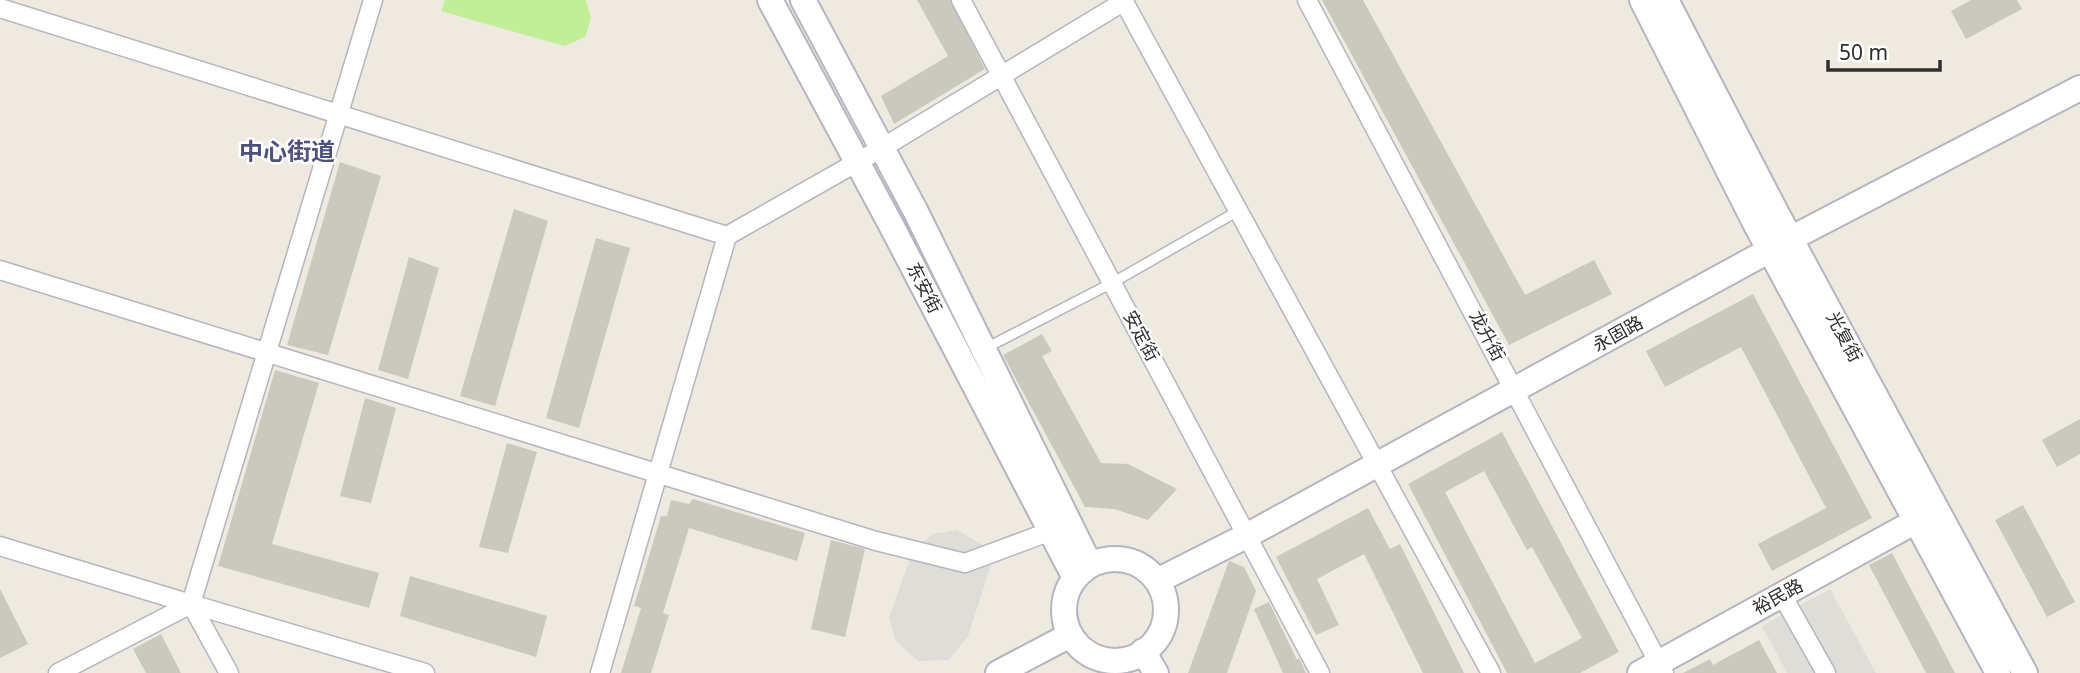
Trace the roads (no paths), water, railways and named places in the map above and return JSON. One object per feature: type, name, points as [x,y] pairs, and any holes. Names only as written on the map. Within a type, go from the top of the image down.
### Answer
[{"type":"main road","name":"东安街","points":[[770,0],[1051,531],[1082,572]]},
{"type":"main road","name":"东安街","points":[[803,0],[883,148],[984,349],[1082,572]]},
{"type":"main road","name":"光复街","points":[[1642,0],[1755,223],[1780,244],[2025,673]]},
{"type":"main road","name":"光复街","points":[[1666,0],[1780,244],[1916,521],[1998,673]]},
{"type":"main road","name":"永固路","points":[[1157,581],[1248,535],[1780,244],[2080,88]]},
{"type":"main road","name":"裕民路","points":[[1654,670],[1916,521]]},
{"type":"main road","points":[[1136,662],[1155,642],[1164,624],[1166,604],[1157,581],[1147,570],[1129,561],[1109,559],[1082,572],[1066,596],[1064,616],[1070,635],[1083,651],[1101,660],[1136,662],[1156,673]]},
{"type":"main road","points":[[998,673],[1070,635]]},
{"type":"street","points":[[229,673],[191,604],[373,0]]},
{"type":"street","name":"安定街","points":[[961,0],[1320,673]]},
{"type":"street","name":"龙升街","points":[[1307,0],[1516,390],[1654,670]]},
{"type":"street","points":[[600,673],[727,236],[883,148],[1123,1],[1491,673]]},
{"type":"street","points":[[0,8],[727,236]]},
{"type":"street","points":[[0,270],[876,541],[965,563],[1051,531]]},
{"type":"street","points":[[0,546],[425,673]]},
{"type":"street","points":[[1782,595],[1826,673]]},
{"type":"street","points":[[58,673],[191,604]]},
{"type":"lane","points":[[984,349],[1112,283],[1238,211]]},
{"type":"district","name":"中心街道","points":[[287,152]]}]
